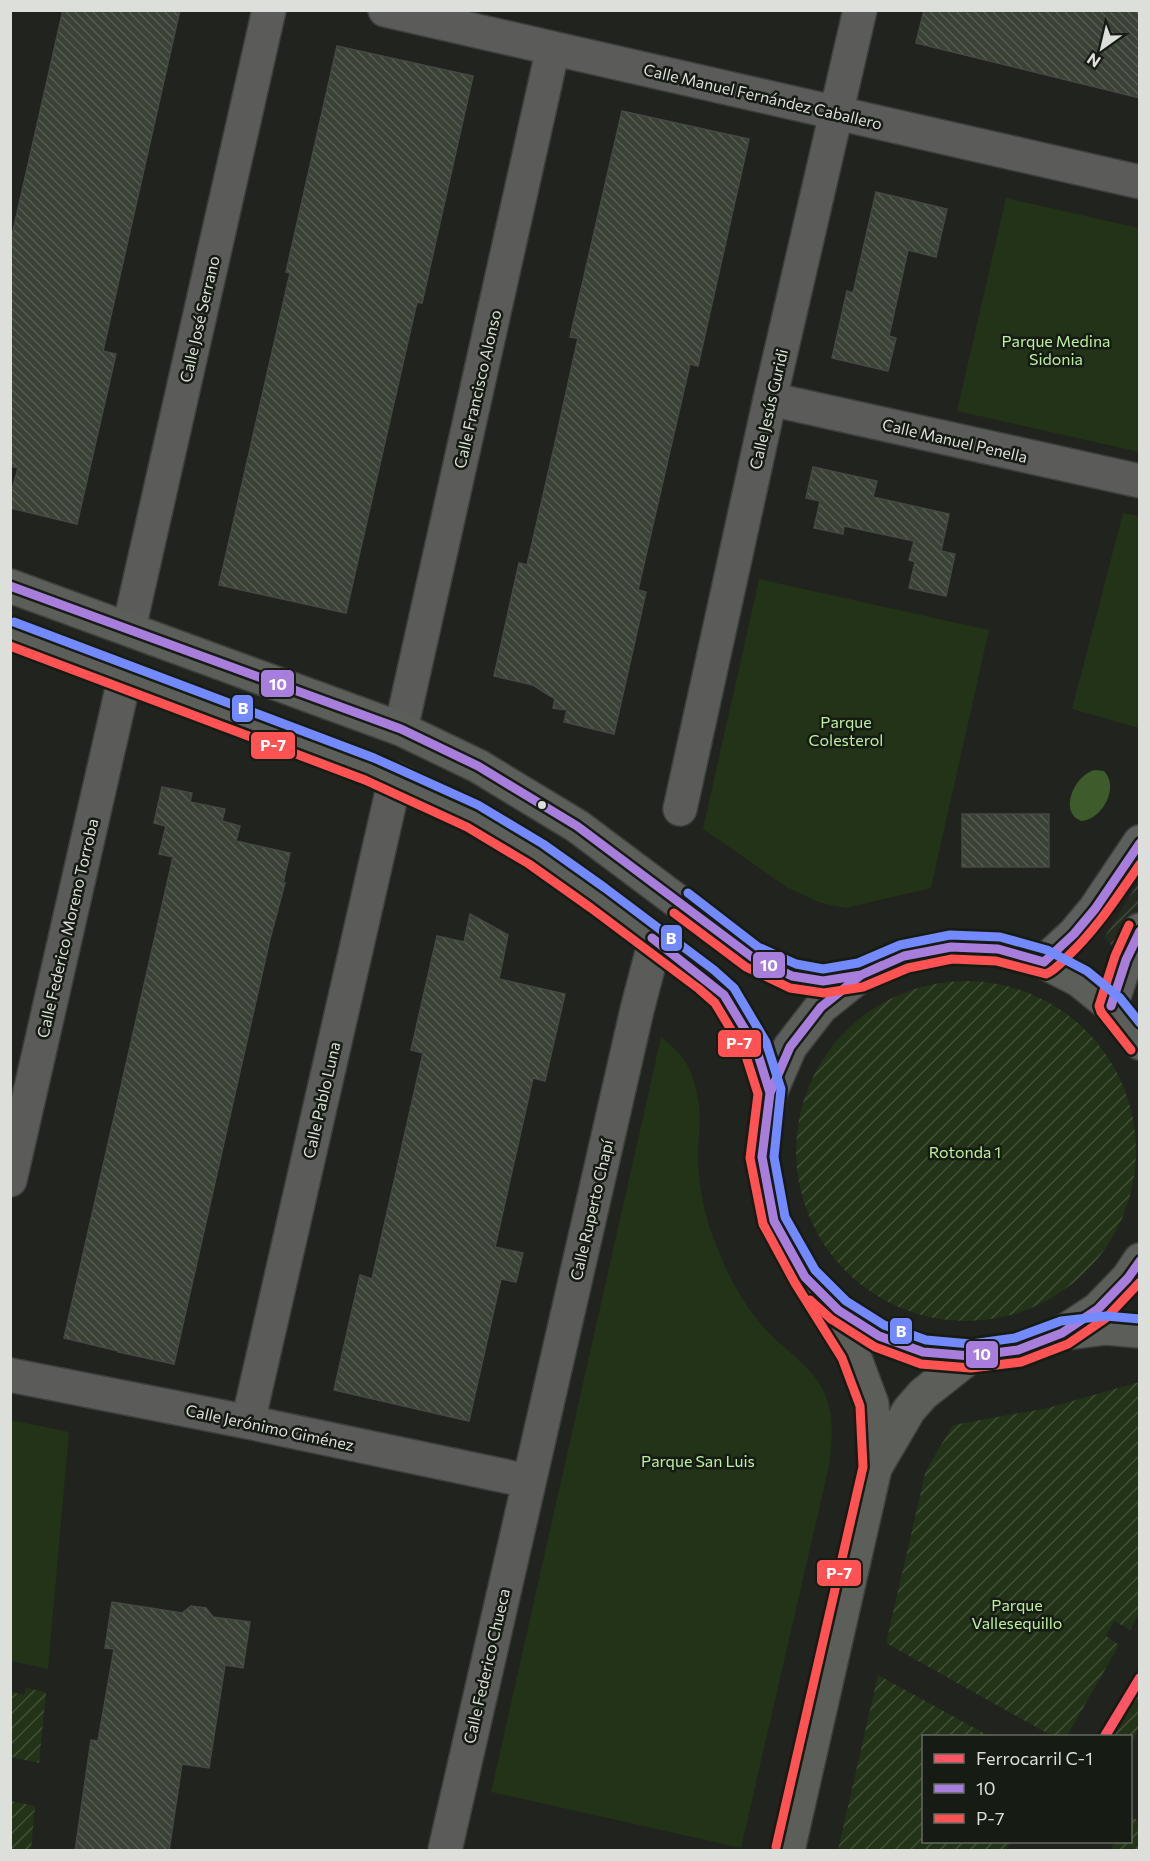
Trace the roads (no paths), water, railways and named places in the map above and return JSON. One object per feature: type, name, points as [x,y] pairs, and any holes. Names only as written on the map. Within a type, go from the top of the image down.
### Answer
[{"type":"main road","points":[[10,586],[401,729],[478,766],[577,826],[752,957],[792,976],[813,980],[823,981],[861,975]]},
{"type":"main road","points":[[10,633],[396,779],[472,816],[536,854],[656,941],[724,995],[756,1048],[770,1094]]},
{"type":"main road","points":[[1044,962],[1074,934],[1095,909],[1140,842]]},
{"type":"main road","points":[[1111,1006],[1126,960],[1140,930]]},
{"type":"main road","points":[[788,1851],[875,1468],[872,1404],[853,1353],[805,1277],[774,1221],[762,1157],[770,1094],[790,1047],[821,1007],[861,975],[904,956],[951,947],[998,949],[1044,962],[1079,980],[1111,1006],[1140,1043]]},
{"type":"main road","points":[[1062,1334],[1098,1309],[1128,1278],[1140,1260]]},
{"type":"main road","points":[[805,1277],[838,1310],[879,1336],[923,1352],[971,1356],[1018,1350],[1062,1334],[1106,1328],[1140,1331]]},
{"type":"main road","points":[[875,1468],[909,1410],[923,1394],[971,1356]]},
{"type":"street","name":"Calle José Serrano","points":[[129,628],[269,10]]},
{"type":"street","name":"Calle Manuel Fernández Caballero","points":[[385,10],[1140,182]]},
{"type":"street","name":"Calle Jesús Guridi","points":[[680,809],[770,399],[860,10]]},
{"type":"street","name":"Calle Francisco Alonso","points":[[401,729],[553,48]]},
{"type":"street","name":"Calle Manuel Penella","points":[[770,399],[1140,481]]},
{"type":"street","name":"Calle Federico Moreno Torroba","points":[[10,1180],[125,676]]},
{"type":"street","name":"Calle Pablo Luna","points":[[248,1422],[396,779]]},
{"type":"street","name":"Calle Ruperto Chapí","points":[[528,1481],[637,1010],[656,941]]},
{"type":"street","name":"Calle Jerónimo Giménez","points":[[10,1375],[528,1481]]},
{"type":"street","name":"Calle Federico Chueca","points":[[445,1851],[528,1481]]},
{"type":"rail line","name":"C-1","points":[[1106,1735],[1140,1678]]},
{"type":"park label","name":"Parque Medina Sidonia","points":[[1056,349]]},
{"type":"park label","name":"Parque Colesterol","points":[[846,730]]},
{"type":"park label","name":"Rotonda 1","points":[[965,1151]]},
{"type":"park label","name":"Parque San Luis","points":[[698,1460]]},
{"type":"park label","name":"Parque Vallesequillo","points":[[1017,1613]]}]
